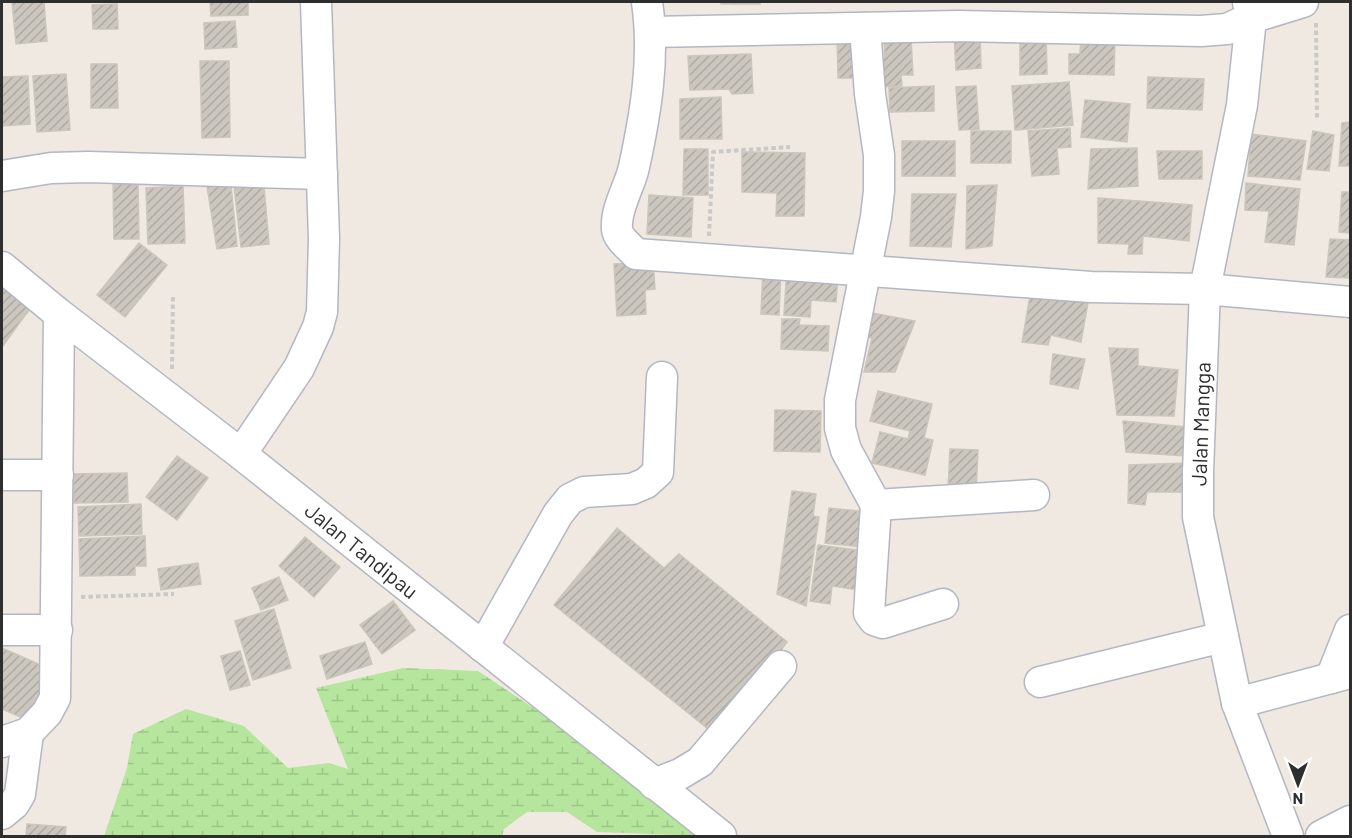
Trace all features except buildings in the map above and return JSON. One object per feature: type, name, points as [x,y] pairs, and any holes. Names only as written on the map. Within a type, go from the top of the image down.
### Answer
[{"type":"street","points":[[240,454],[299,368],[318,327],[322,312],[324,267],[316,2]]},
{"type":"street","points":[[647,2],[651,33],[650,79],[634,166],[618,218],[618,233],[636,254],[1091,287],[1206,289],[1350,302]]},
{"type":"street","points":[[651,33],[959,26],[1201,31],[1227,29],[1250,10],[1310,7]]},
{"type":"street","name":"Jalan Mangga","points":[[1250,10],[1242,105],[1206,289],[1198,517],[1237,703],[1288,837]]},
{"type":"street","points":[[865,28],[868,80],[879,154],[880,185],[876,217],[840,400],[840,428],[846,450],[876,504],[869,613],[874,620],[883,623],[943,604]]},
{"type":"street","points":[[2,176],[51,168],[89,167],[322,174]]},
{"type":"street","name":"Jalan Tandipau","points":[[2,267],[721,837]]},
{"type":"street","points":[[2,814],[14,804],[20,794],[15,738],[47,713],[53,703],[57,630],[59,314]]},
{"type":"street","points":[[483,647],[558,514],[570,499],[584,492],[632,489],[646,483],[658,472],[662,377]]},
{"type":"street","points":[[2,475],[58,475]]},
{"type":"street","points":[[876,504],[1034,495]]},
{"type":"street","points":[[2,630],[57,630]]},
{"type":"street","points":[[1237,703],[1341,675],[1350,630]]},
{"type":"street","points":[[1040,682],[1223,637]]},
{"type":"street","points":[[654,784],[680,774],[700,762],[782,666]]},
{"type":"street","points":[[1321,837],[1350,821]]},
{"type":"path","points":[[1310,7],[1317,120]]},
{"type":"path","points":[[708,261],[712,152],[790,147]]},
{"type":"path","points":[[172,400],[173,294]]},
{"type":"path","points":[[56,598],[174,594]]},
{"type":"green space","points":[[403,668],[478,671],[553,721],[701,836],[597,832],[567,812],[527,812],[504,829],[502,836],[104,836],[127,768],[133,734],[186,709],[244,726],[288,768],[329,763],[348,769],[316,688]]}]
